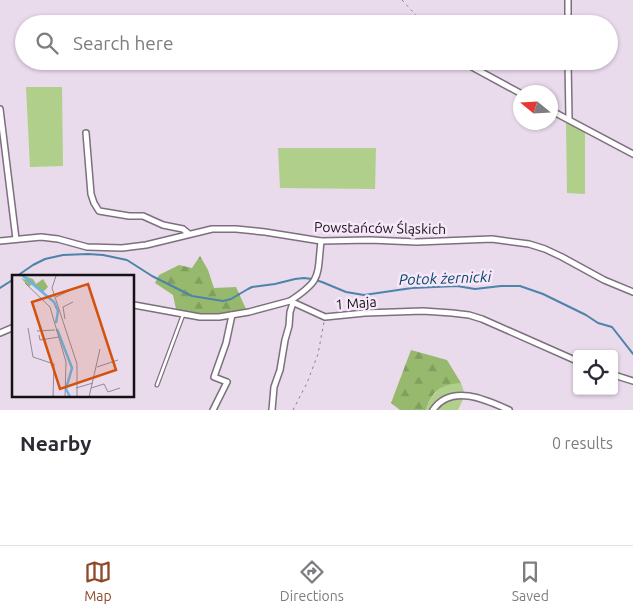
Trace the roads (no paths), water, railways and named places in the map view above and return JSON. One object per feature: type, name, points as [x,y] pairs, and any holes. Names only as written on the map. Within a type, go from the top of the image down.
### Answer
[{"type":"street","points":[[568,0],[568,15]]},
{"type":"street","points":[[478,70],[513,89]]},
{"type":"street","points":[[568,70],[569,119]]},
{"type":"street","points":[[0,109],[16,239]]},
{"type":"street","points":[[558,114],[633,154]]},
{"type":"street","points":[[86,133],[91,194],[99,211],[129,216],[143,216],[163,225],[183,229],[189,234]]},
{"type":"street","name":"Powstańców Śląskich","points":[[0,241],[41,236],[87,247],[122,248],[212,229],[265,232],[321,242],[370,240],[417,242],[492,239],[530,244],[545,249],[604,280],[633,292]]},
{"type":"street","points":[[135,305],[200,318],[232,316],[291,302],[311,286],[316,279],[321,242]]},
{"type":"street","points":[[272,410],[274,387],[280,370],[289,326],[291,302]]},
{"type":"street","name":"1 Maja","points":[[291,302],[325,317],[422,311],[469,315],[495,324],[573,358]]},
{"type":"street","points":[[213,410],[228,382],[214,376],[226,343],[232,316]]},
{"type":"street","points":[[0,333],[12,328]]},
{"type":"street","points":[[618,375],[633,381]]},
{"type":"street","points":[[433,410],[448,398],[465,395],[492,402],[510,410]]},
{"type":"lane","points":[[157,385],[183,315]]},
{"type":"waterway","name":"Potok żernicki","points":[[18,275],[45,259],[63,255],[88,254],[127,260],[152,276],[192,296],[223,301],[231,299],[252,287],[304,278],[322,282],[346,292],[364,295],[412,288],[457,286],[475,289],[520,286],[543,294],[598,323],[612,327],[633,354]]},
{"type":"waterway","name":"Potok żernicki","points":[[0,288],[12,280]]}]
